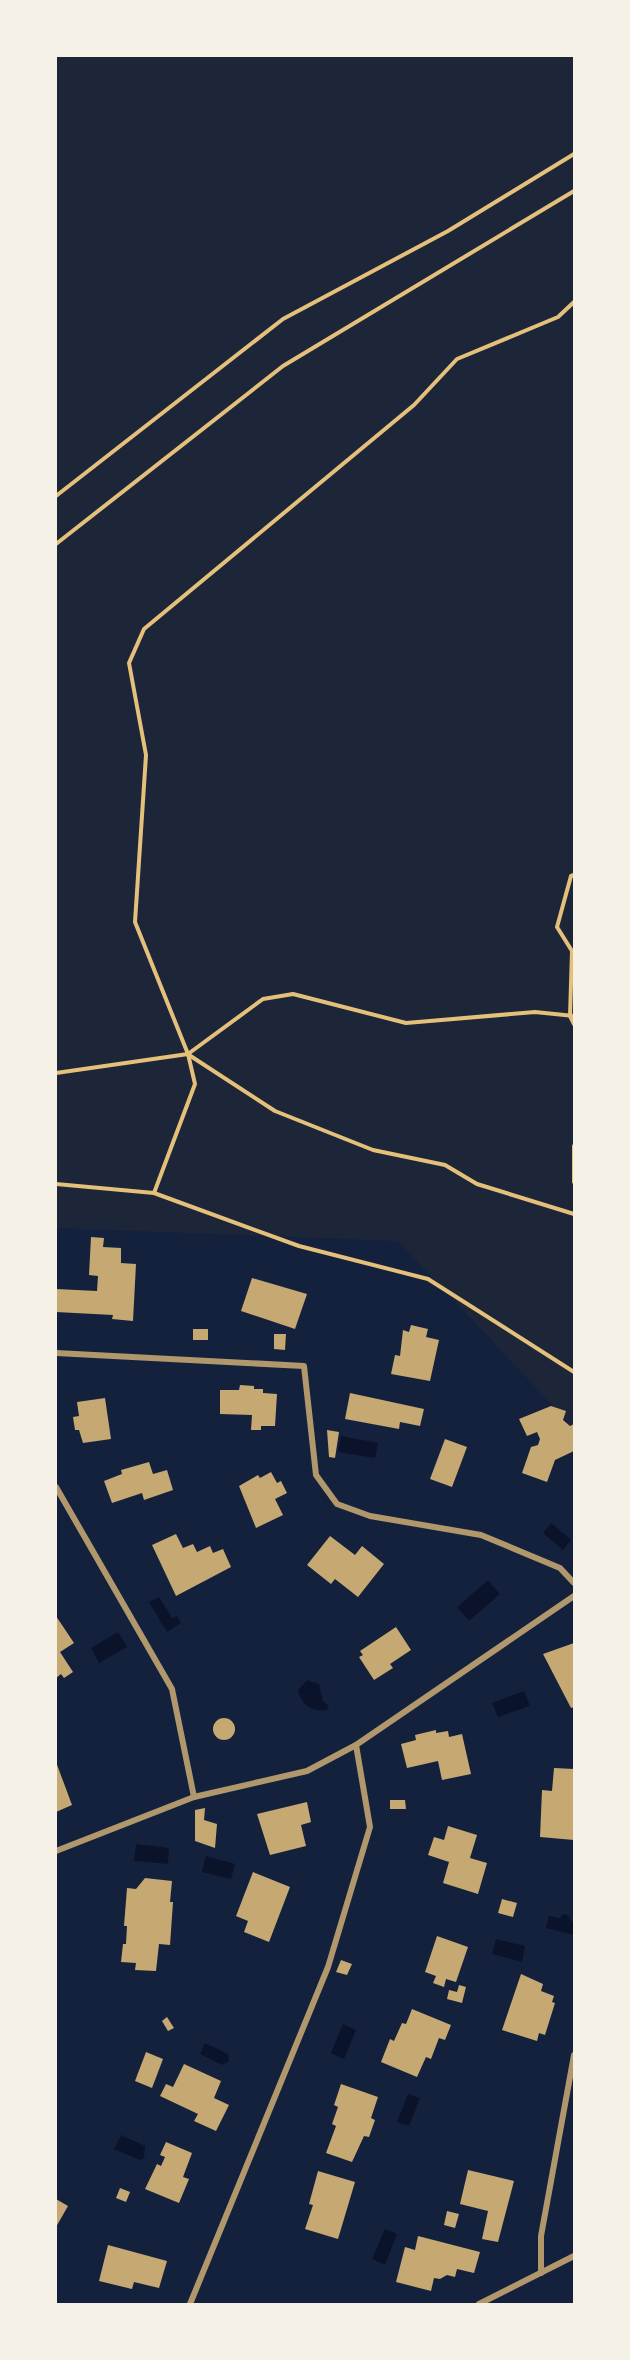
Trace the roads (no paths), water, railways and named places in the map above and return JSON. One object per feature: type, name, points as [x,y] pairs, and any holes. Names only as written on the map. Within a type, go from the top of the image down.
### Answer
[{"type":"street","points":[[56,1353],[303,1366],[316,1475],[337,1504],[370,1516],[482,1535],[560,1568],[574,1583]]},
{"type":"street","points":[[56,1487],[172,1689],[194,1797]]},
{"type":"street","points":[[56,1851],[194,1797],[307,1771],[356,1745],[574,1596]]},
{"type":"street","points":[[190,2304],[328,1967],[370,1827],[356,1745]]},
{"type":"street","points":[[542,2273],[541,2236],[574,2055]]},
{"type":"street","points":[[480,2304],[574,2256]]}]
